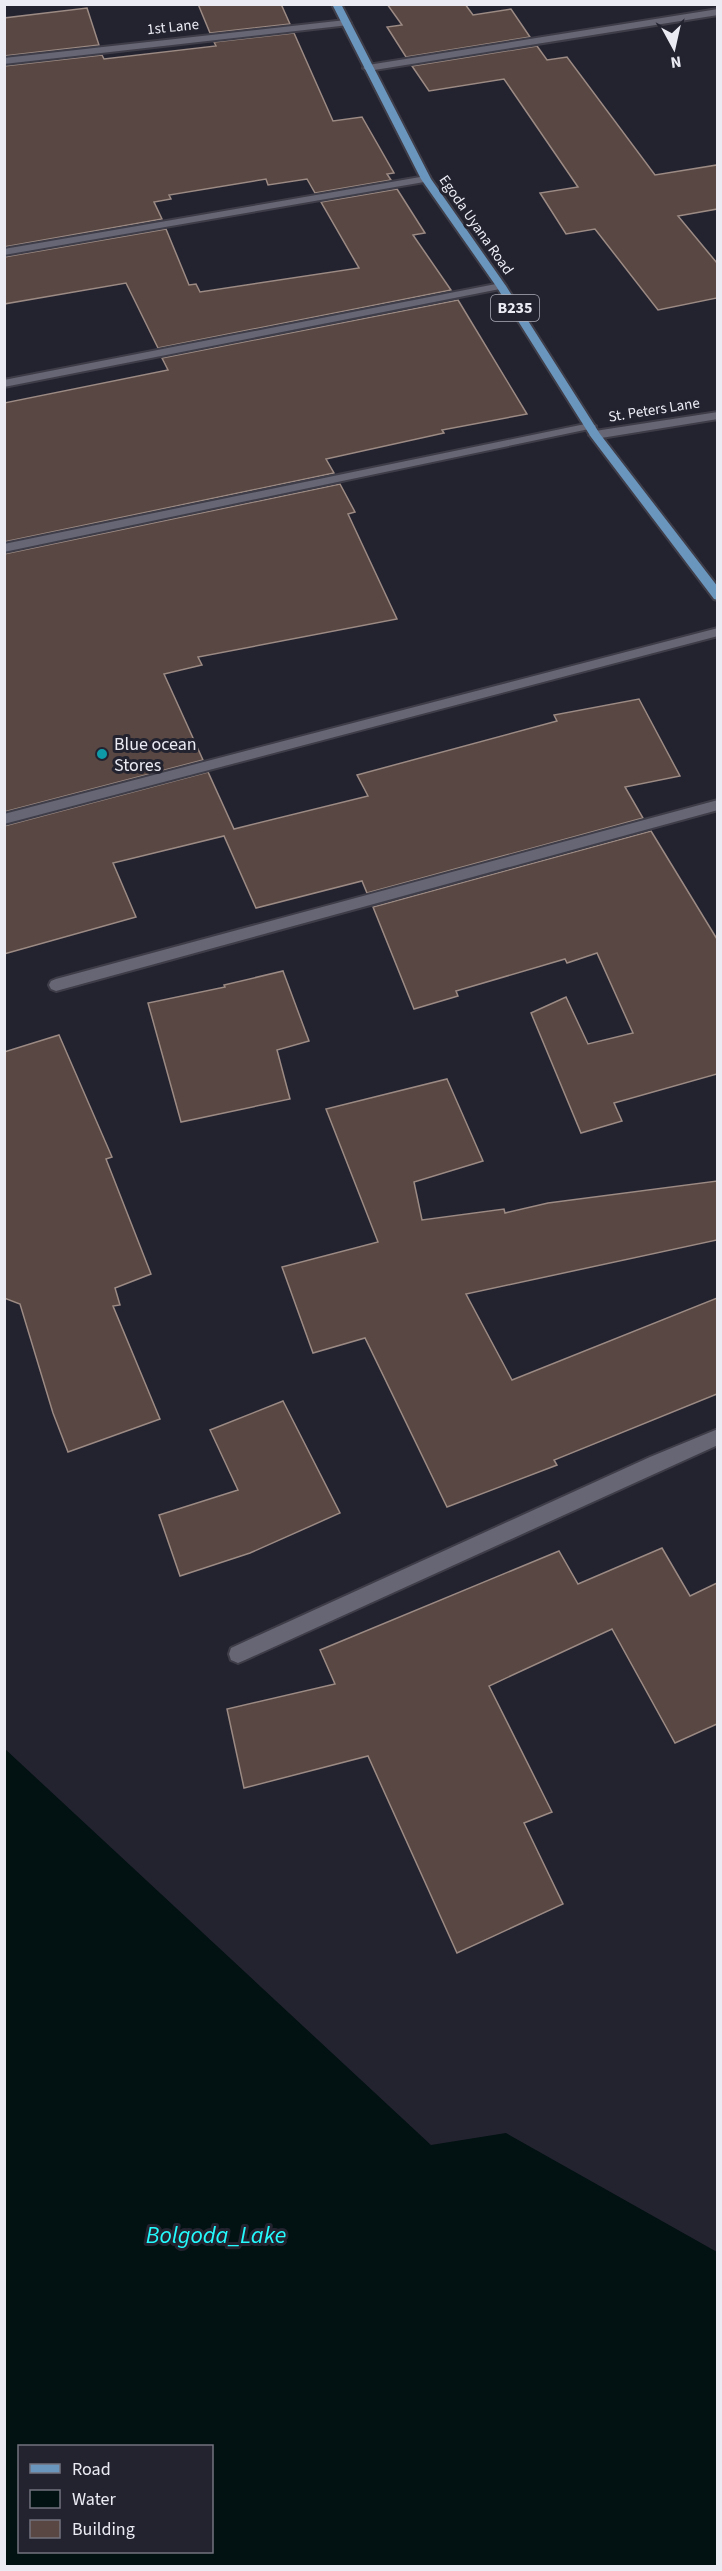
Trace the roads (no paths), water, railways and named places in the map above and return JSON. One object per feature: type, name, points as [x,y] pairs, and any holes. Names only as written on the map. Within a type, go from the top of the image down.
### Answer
[{"type":"main road","name":"Egoda Uyana Road","points":[[336,4],[426,178],[501,286],[593,430],[717,596]]},
{"type":"street","points":[[368,68],[717,12]]},
{"type":"street","name":"1st Lane","points":[[4,61],[346,23]]},
{"type":"street","points":[[4,252],[426,178]]},
{"type":"street","points":[[4,384],[501,286]]},
{"type":"street","name":"St. Peters Lane","points":[[4,548],[593,430],[717,415]]},
{"type":"street","points":[[4,819],[717,632]]},
{"type":"street","points":[[57,984],[717,805]]},
{"type":"street","points":[[238,1654],[717,1437]]},
{"type":"water","name":"Bolgoda_Lake","points":[[4,1748],[431,2145],[506,2133],[717,2252],[717,2566],[5,2566]]},
{"type":"place","name":"Blue ocean Stores","points":[[102,754]]}]
